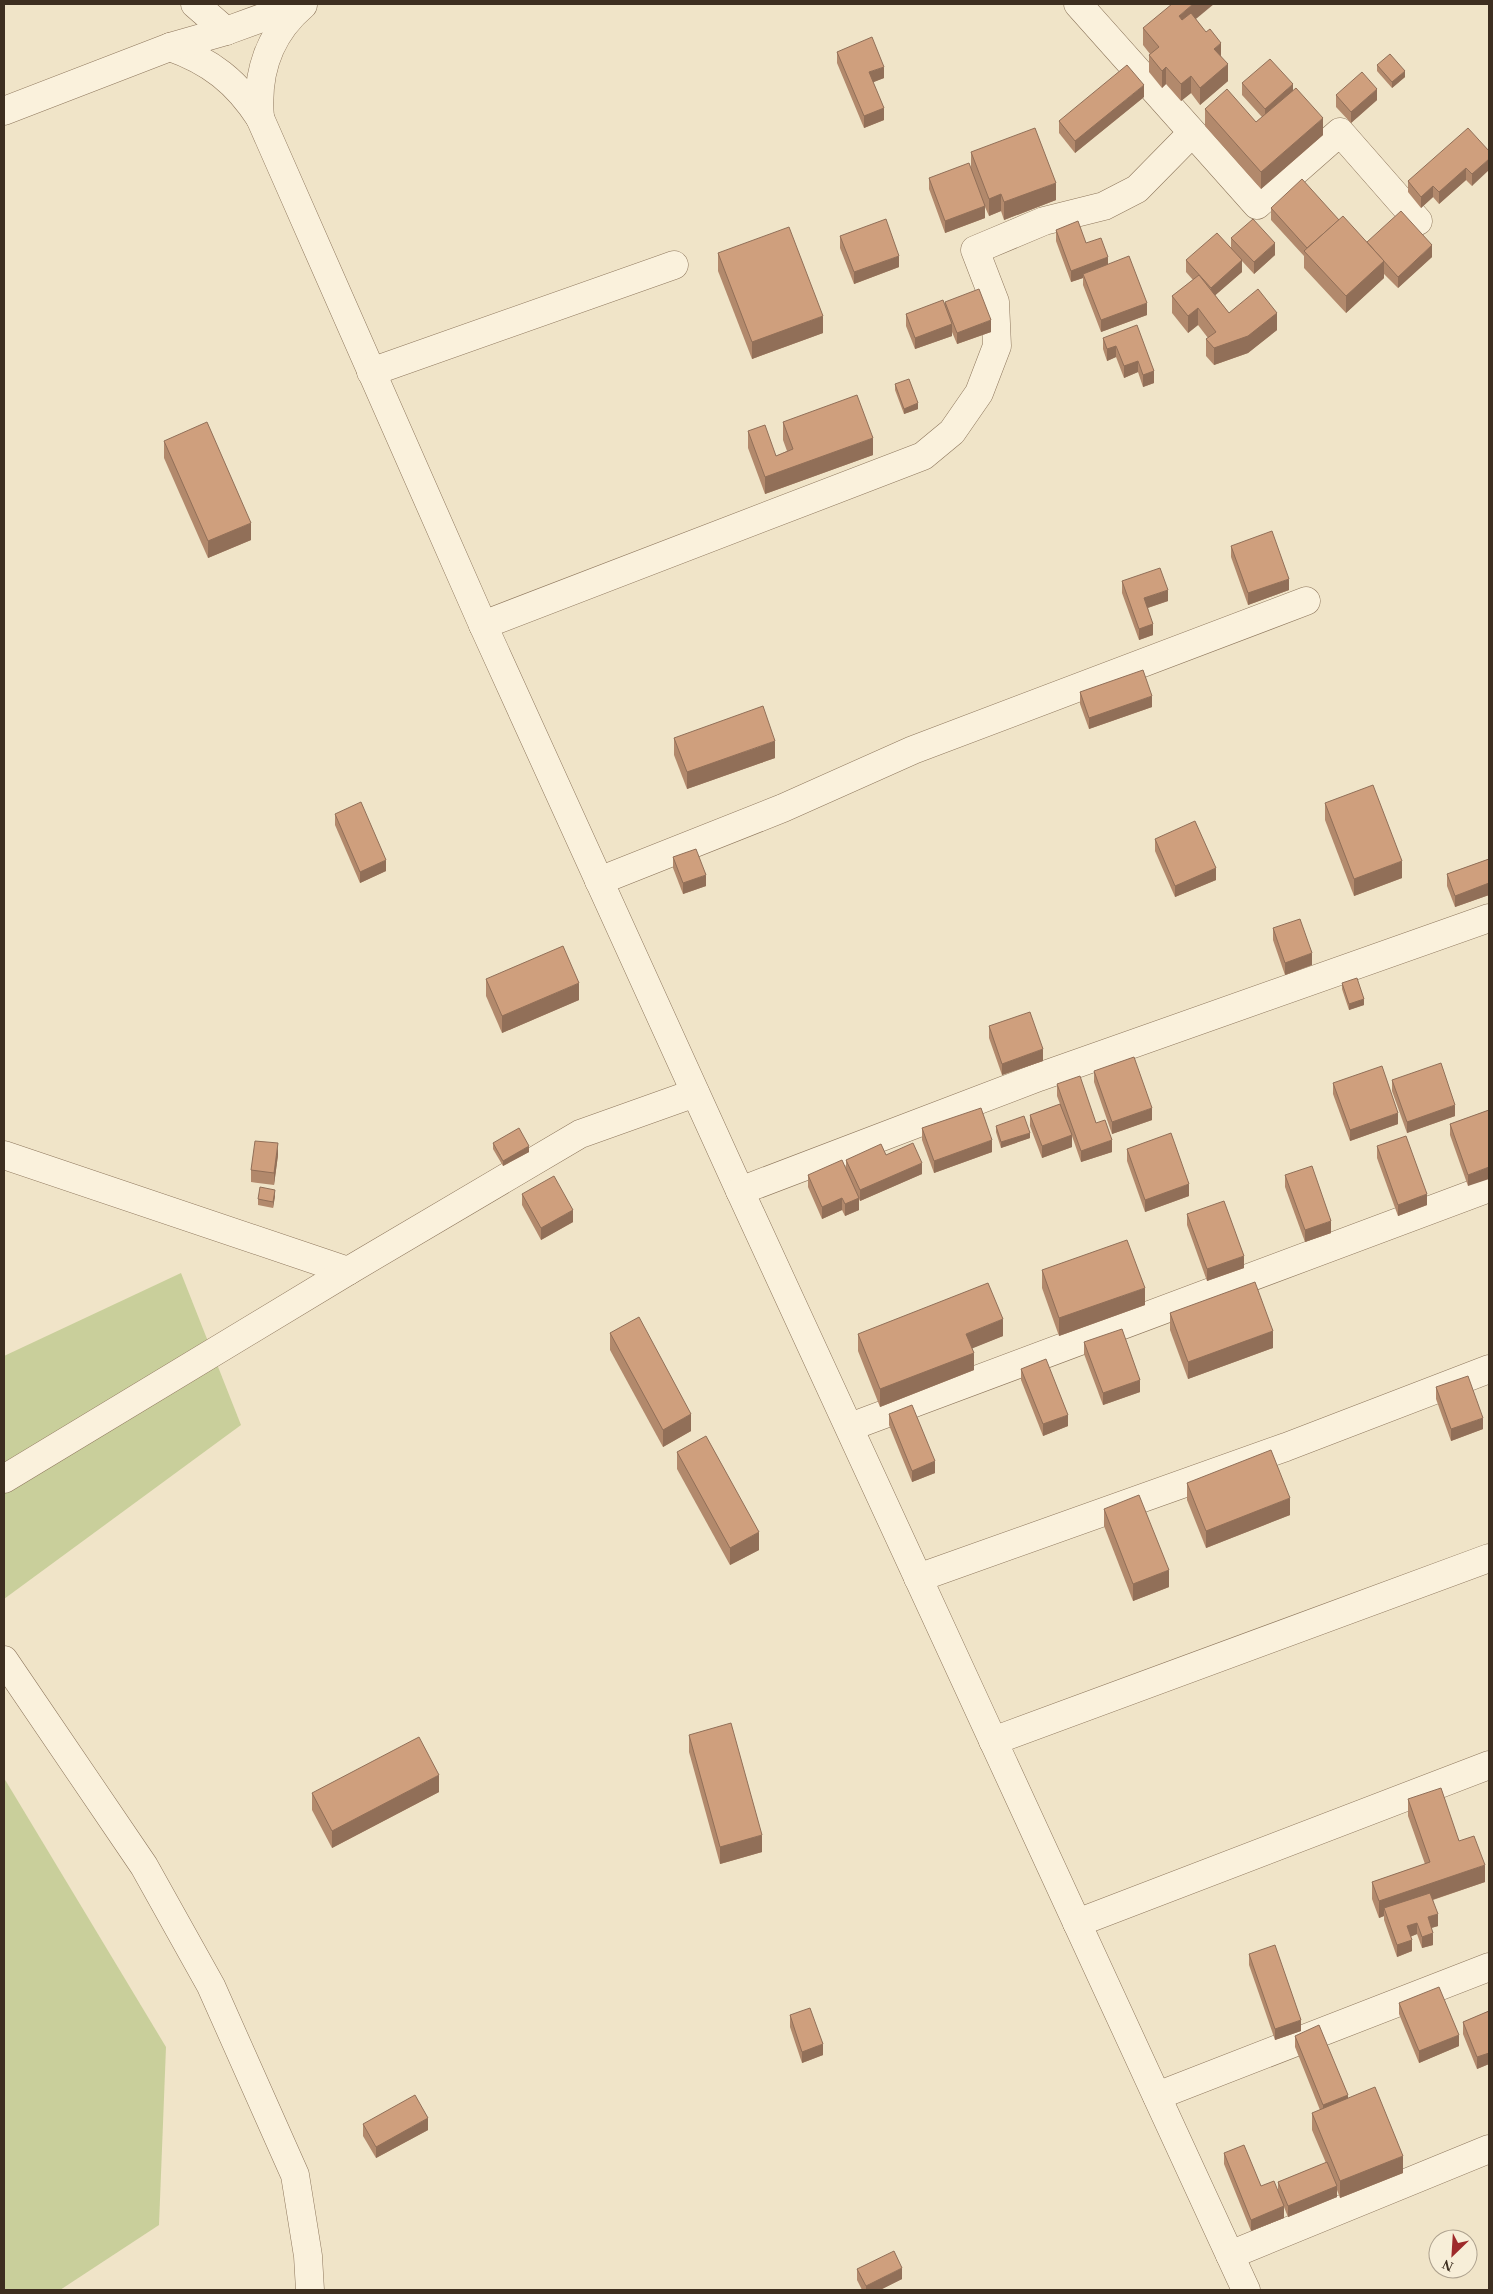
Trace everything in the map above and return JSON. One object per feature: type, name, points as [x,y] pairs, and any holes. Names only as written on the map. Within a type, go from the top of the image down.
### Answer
[{"type":"street","points":[[196,4],[226,31]]},
{"type":"street","points":[[4,111],[170,47],[226,31],[300,4]]},
{"type":"street","points":[[260,118],[258,99],[264,61],[282,27],[304,4]]},
{"type":"street","points":[[1078,4],[1257,205],[1340,132],[1418,221]]},
{"type":"street","points":[[170,47],[206,62],[222,74],[250,102],[260,118],[483,625],[695,1093],[1246,2290]]},
{"type":"street","points":[[483,625],[923,456],[952,432],[979,393],[997,346],[995,302],[976,250],[1044,222],[1104,206],[1137,189],[1192,133]]},
{"type":"street","points":[[371,372],[674,265]]},
{"type":"street","points":[[599,881],[783,808],[913,750],[1306,602]]},
{"type":"street","points":[[740,1192],[1039,1077],[1489,918]]},
{"type":"street","points":[[4,1479],[348,1270],[580,1134],[695,1093]]},
{"type":"street","points":[[4,1155],[348,1270]]},
{"type":"street","points":[[850,1427],[1489,1188]]},
{"type":"street","points":[[918,1578],[1276,1450],[1489,1369]]},
{"type":"street","points":[[993,1741],[1489,1558]]},
{"type":"street","points":[[4,1660],[144,1866],[211,1986],[295,2175],[308,2256],[310,2290]]},
{"type":"street","points":[[1077,1923],[1489,1765]]},
{"type":"street","points":[[1157,2096],[1489,1967]]},
{"type":"street","points":[[1230,2255],[1489,2149]]},
{"type":"green space","points":[[181,1273],[241,1425],[4,1599],[4,1356]]},
{"type":"green space","points":[[4,1778],[166,2047],[159,2225],[60,2290],[4,2290]]},
{"type":"building","points":[[1172,4],[1193,4],[1179,16],[1182,20],[1191,13],[1206,32],[1210,29],[1221,43],[1214,49],[1228,64],[1200,88],[1191,76],[1181,84],[1166,67],[1162,71],[1149,55],[1159,47],[1143,28]]},
{"type":"building","points":[[872,37],[884,67],[869,72],[884,108],[864,116],[837,52]]},
{"type":"building","points":[[1390,54],[1405,71],[1392,82],[1377,65]]},
{"type":"building","points":[[1270,59],[1293,84],[1265,109],[1242,83]]},
{"type":"building","points":[[1127,65],[1144,85],[1075,141],[1059,121]]},
{"type":"building","points":[[1362,72],[1377,89],[1351,112],[1336,95]]},
{"type":"building","points":[[1296,88],[1323,118],[1261,172],[1205,109],[1227,89],[1256,122]]},
{"type":"building","points":[[1035,128],[1056,183],[1004,202],[1001,194],[989,199],[971,152]]},
{"type":"building","points":[[1468,128],[1489,151],[1489,159],[1472,174],[1466,168],[1439,192],[1433,186],[1421,197],[1408,181]]},
{"type":"building","points":[[969,163],[985,206],[945,221],[929,178]]},
{"type":"building","points":[[1302,179],[1339,220],[1307,248],[1271,208]]},
{"type":"building","points":[[1401,211],[1432,245],[1398,277],[1367,242]]},
{"type":"building","points":[[1343,216],[1384,261],[1346,296],[1304,251]]},
{"type":"building","points":[[886,219],[899,256],[854,272],[840,236]]},
{"type":"building","points":[[1253,219],[1275,243],[1254,262],[1231,238]]},
{"type":"building","points":[[1078,221],[1086,243],[1101,238],[1108,257],[1071,271],[1056,230]]},
{"type":"building","points":[[789,227],[823,316],[752,342],[718,253]]},
{"type":"building","points":[[1217,233],[1242,260],[1211,288],[1186,260]]},
{"type":"building","points":[[1129,256],[1147,303],[1101,320],[1083,274]]},
{"type":"building","points":[[1199,275],[1229,313],[1258,289],[1277,313],[1248,336],[1214,348],[1206,339],[1216,332],[1198,308],[1188,316],[1172,296]]},
{"type":"building","points":[[979,289],[991,320],[957,333],[945,302]]},
{"type":"building","points":[[943,300],[952,324],[915,338],[906,314]]},
{"type":"building","points":[[1137,325],[1154,371],[1143,375],[1138,361],[1124,366],[1116,346],[1107,349],[1103,338]]},
{"type":"building","points":[[909,379],[918,403],[904,409],[895,384]]},
{"type":"building","points":[[857,395],[873,438],[765,477],[748,431],[765,425],[776,456],[793,449],[783,422]]},
{"type":"building","points":[[207,422],[251,523],[208,541],[164,441]]},
{"type":"building","points":[[1272,531],[1289,579],[1248,593],[1231,546]]},
{"type":"building","points":[[1160,568],[1168,590],[1144,598],[1153,624],[1139,629],[1122,581]]},
{"type":"building","points":[[1143,670],[1152,696],[1089,718],[1080,692]]},
{"type":"building","points":[[763,706],[775,741],[687,772],[674,738]]},
{"type":"building","points":[[1373,785],[1402,861],[1354,879],[1325,803]]},
{"type":"building","points":[[361,802],[386,860],[360,872],[335,814]]},
{"type":"building","points":[[1195,821],[1216,868],[1175,886],[1155,839]]},
{"type":"building","points":[[696,849],[706,875],[683,883],[673,857]]},
{"type":"building","points":[[1489,859],[1489,883],[1455,896],[1447,874]]},
{"type":"building","points":[[1300,919],[1312,953],[1285,963],[1273,928]]},
{"type":"building","points":[[563,946],[579,983],[502,1016],[486,979]]},
{"type":"building","points":[[1357,978],[1364,999],[1349,1004],[1342,983]]},
{"type":"building","points":[[1030,1012],[1043,1049],[1002,1064],[989,1026]]},
{"type":"building","points":[[1134,1057],[1152,1108],[1112,1122],[1094,1071]]},
{"type":"building","points":[[1441,1063],[1455,1105],[1407,1122],[1392,1080]]},
{"type":"building","points":[[1382,1066],[1398,1113],[1350,1130],[1333,1083]]},
{"type":"building","points":[[1080,1076],[1096,1123],[1105,1120],[1112,1140],[1081,1151],[1057,1084]]},
{"type":"building","points":[[1060,1104],[1072,1135],[1042,1146],[1030,1115]]},
{"type":"building","points":[[981,1108],[992,1140],[934,1161],[922,1128]]},
{"type":"building","points":[[1489,1110],[1489,1167],[1468,1175],[1450,1124]]},
{"type":"building","points":[[1024,1116],[1030,1133],[1001,1142],[996,1126]]},
{"type":"building","points":[[519,1128],[529,1146],[503,1161],[493,1143]]},
{"type":"building","points":[[1171,1133],[1189,1184],[1145,1200],[1127,1149]]},
{"type":"building","points":[[1406,1136],[1427,1194],[1398,1205],[1377,1146]]},
{"type":"building","points":[[255,1141],[278,1143],[274,1173],[251,1170]]},
{"type":"building","points":[[913,1143],[922,1163],[860,1190],[846,1160],[881,1144],[886,1155]]},
{"type":"building","points":[[842,1160],[859,1198],[845,1204],[842,1198],[822,1207],[808,1175]]},
{"type":"building","points":[[1312,1166],[1331,1221],[1305,1230],[1285,1175]]},
{"type":"building","points":[[554,1176],[573,1210],[541,1228],[522,1194]]},
{"type":"building","points":[[260,1187],[275,1190],[273,1202],[258,1199]]},
{"type":"building","points":[[1224,1201],[1244,1256],[1207,1269],[1187,1214]]},
{"type":"building","points":[[1127,1240],[1145,1288],[1059,1318],[1042,1270]]},
{"type":"building","points":[[1255,1282],[1273,1331],[1188,1362],[1170,1313]]},
{"type":"building","points":[[988,1283],[1003,1319],[966,1334],[974,1353],[880,1389],[858,1334]]},
{"type":"building","points":[[639,1317],[691,1414],[663,1430],[610,1333]]},
{"type":"building","points":[[1122,1329],[1140,1380],[1103,1393],[1084,1342]]},
{"type":"building","points":[[1046,1359],[1068,1415],[1043,1424],[1021,1369]]},
{"type":"building","points":[[1468,1376],[1483,1418],[1451,1429],[1436,1387]]},
{"type":"building","points":[[912,1405],[935,1461],[912,1471],[889,1414]]},
{"type":"building","points":[[706,1436],[759,1532],[730,1548],[677,1452]]},
{"type":"building","points":[[1271,1450],[1290,1498],[1206,1531],[1187,1483]]},
{"type":"building","points":[[1139,1495],[1169,1570],[1133,1584],[1104,1509]]},
{"type":"building","points":[[731,1723],[762,1835],[720,1847],[689,1735]]},
{"type":"building","points":[[419,1737],[439,1775],[332,1831],[312,1793]]},
{"type":"building","points":[[1441,1788],[1459,1841],[1474,1836],[1485,1865],[1379,1901],[1372,1882],[1430,1862],[1408,1799]]},
{"type":"building","points":[[1430,1893],[1438,1914],[1428,1917],[1433,1933],[1422,1937],[1417,1923],[1407,1926],[1412,1940],[1397,1945],[1384,1908]]},
{"type":"building","points":[[1275,1945],[1301,2020],[1275,2029],[1249,1954]]},
{"type":"building","points":[[1439,1987],[1459,2035],[1419,2051],[1399,2003]]},
{"type":"building","points":[[810,2008],[823,2044],[802,2052],[790,2015]]},
{"type":"building","points":[[1489,2011],[1489,2053],[1477,2057],[1463,2022]]},
{"type":"building","points":[[1319,2025],[1348,2095],[1323,2105],[1295,2036]]},
{"type":"building","points":[[1375,2087],[1403,2156],[1340,2181],[1312,2113]]},
{"type":"building","points":[[415,2095],[428,2118],[376,2147],[363,2124]]},
{"type":"building","points":[[1244,2145],[1261,2186],[1274,2181],[1284,2206],[1251,2220],[1224,2153]]},
{"type":"building","points":[[1327,2162],[1337,2186],[1288,2206],[1278,2182]]},
{"type":"building","points":[[894,2251],[902,2268],[866,2286],[857,2269]]}]
